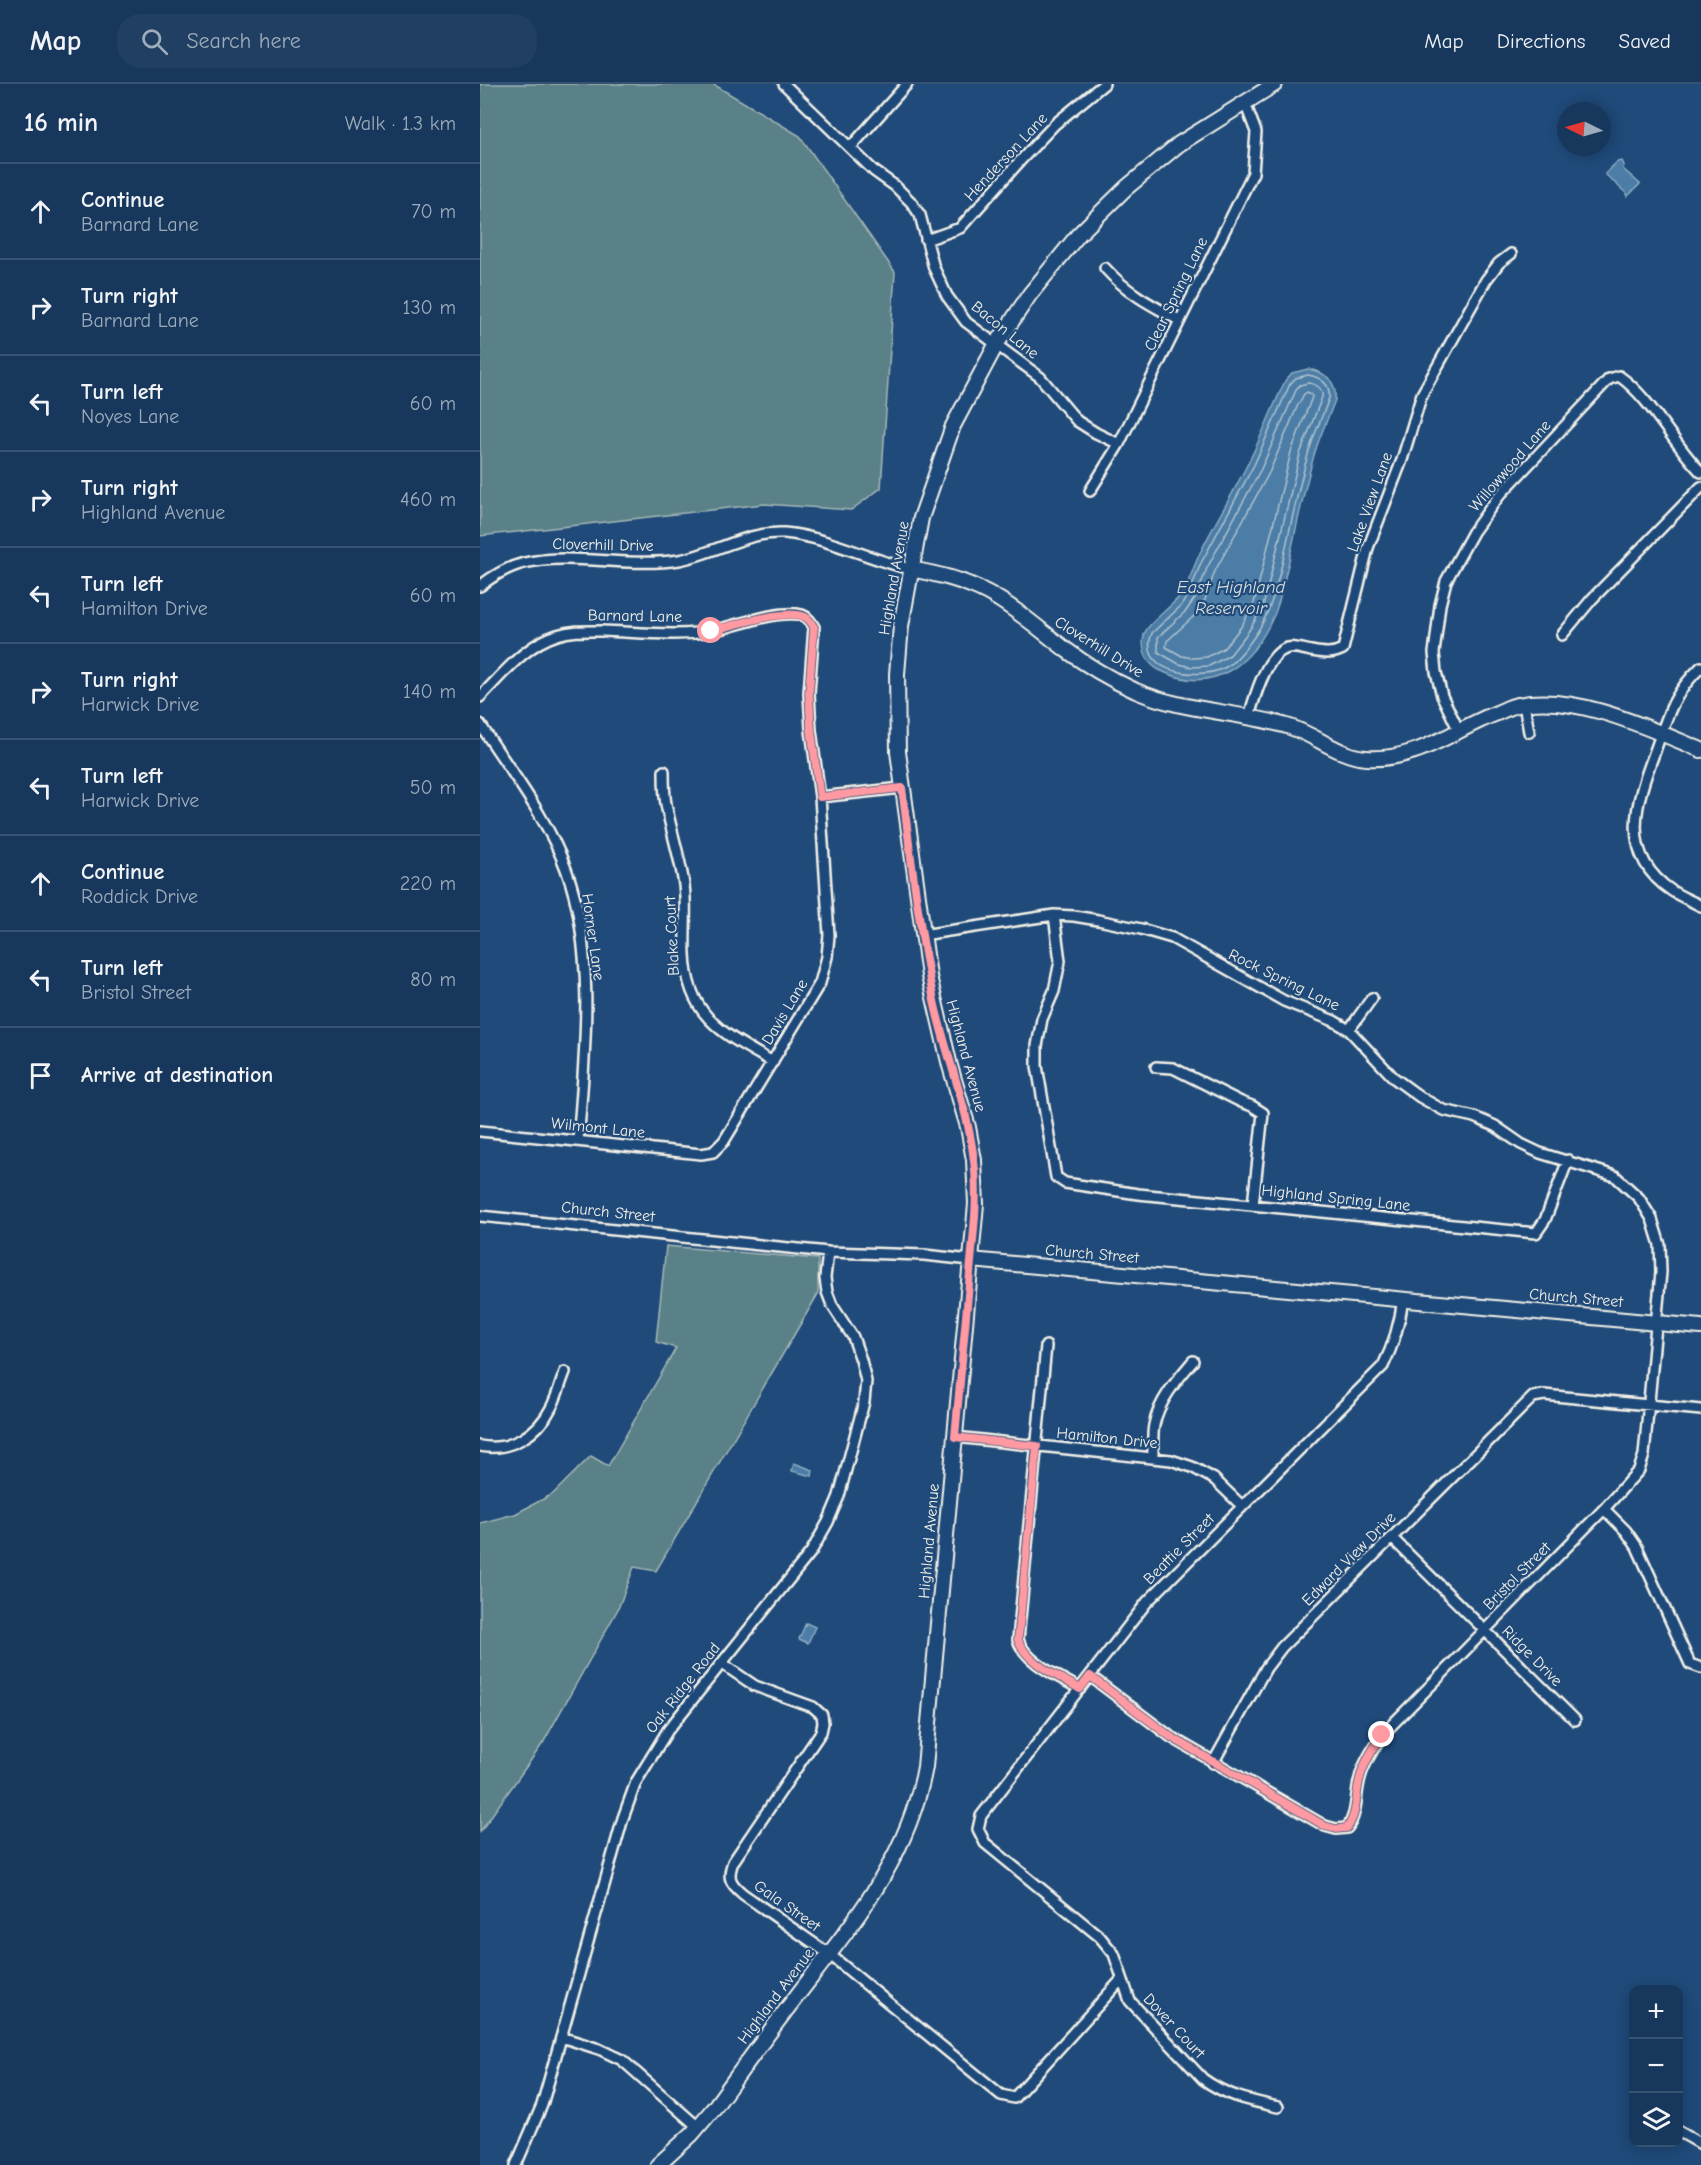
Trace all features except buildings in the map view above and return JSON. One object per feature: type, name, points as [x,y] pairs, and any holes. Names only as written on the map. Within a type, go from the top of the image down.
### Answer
[{"type":"main road","name":"Highland Avenue","points":[[658,2165],[698,2127],[879,1884],[904,1840],[920,1791],[928,1738],[976,1204],[974,1160],[968,1127],[933,998],[922,935],[902,788],[896,714],[901,626],[921,518],[949,436],[996,345],[1030,294],[1072,243],[1118,196],[1179,144],[1275,84]]},
{"type":"main road","name":"Cloverhill Drive","points":[[910,569],[950,576],[987,592],[1009,605],[1068,651],[1136,691],[1191,707],[1294,728],[1345,753],[1365,758],[1391,758],[1417,752],[1479,720],[1517,705],[1540,703],[1570,704],[1611,716],[1701,750]]},
{"type":"main road","name":"Church Street","points":[[972,1260],[1701,1326]]},
{"type":"street","name":"Bacon Lane","points":[[784,84],[850,148],[911,202],[920,215],[934,268],[947,296],[966,322],[1040,377],[1077,421],[1119,444]]},
{"type":"street","points":[[850,148],[907,84]]},
{"type":"street","name":"Henderson Lane","points":[[926,240],[960,228],[1055,124],[1104,84]]},
{"type":"street","name":"Clear Spring Lane","points":[[1089,491],[1119,444],[1253,172],[1257,132],[1245,103]]},
{"type":"street","name":"Lake View Lane","points":[[1249,717],[1257,691],[1272,659],[1282,650],[1293,647],[1324,654],[1335,654],[1343,649],[1368,548],[1402,460],[1422,394],[1486,280],[1499,263],[1511,254]]},
{"type":"street","points":[[1105,268],[1116,281],[1137,297],[1179,320]]},
{"type":"street","name":"Willowwood Lane","points":[[1459,731],[1442,696],[1436,672],[1434,652],[1440,606],[1446,581],[1473,532],[1501,494],[1609,380],[1619,376],[1632,385],[1685,456],[1701,472]]},
{"type":"street","points":[[1562,635],[1592,599],[1701,488]]},
{"type":"street","name":"Cloverhill Drive","points":[[480,586],[500,573],[524,563],[549,560],[656,563],[681,560],[757,535],[783,533],[815,538],[884,563],[910,569]]},
{"type":"street","name":"Barnard Lane","points":[[480,697],[520,656],[537,644],[557,635],[578,630],[711,631],[789,614],[803,615],[814,627],[809,693],[820,797]]},
{"type":"street","points":[[1701,667],[1679,691],[1640,790],[1635,815],[1635,837],[1644,860],[1654,874],[1671,891],[1701,906]]},
{"type":"street","points":[[1524,704],[1529,732]]},
{"type":"street","name":"Horner Lane","points":[[480,724],[547,828],[566,869],[576,906],[586,1006],[585,1058],[578,1141]]},
{"type":"street","name":"Blake Court","points":[[664,771],[666,802],[684,887],[685,956],[690,987],[700,1008],[716,1028],[773,1062]]},
{"type":"street","points":[[820,797],[902,788]]},
{"type":"street","name":"Davis Lane","points":[[713,1152],[724,1141],[820,983],[827,957],[829,935],[820,797]]},
{"type":"street","name":"Rock Spring Lane","points":[[922,935],[1054,915],[1098,920],[1172,938],[1284,1000],[1335,1021],[1349,1030],[1394,1078],[1420,1097],[1443,1110],[1474,1117],[1495,1126],[1521,1144],[1540,1153],[1615,1176],[1640,1198],[1652,1219],[1660,1245],[1661,1272],[1656,1322]]},
{"type":"street","name":"Highland Spring Lane","points":[[1054,915],[1060,961],[1054,991],[1042,1019],[1037,1056],[1056,1177],[1065,1183],[1138,1194],[1536,1233],[1545,1220],[1568,1160]]},
{"type":"street","points":[[1349,1030],[1372,998]]},
{"type":"street","points":[[1156,1067],[1173,1068],[1263,1113],[1253,1204]]},
{"type":"street","name":"Wilmont Lane","points":[[480,1131],[701,1154],[713,1152]]},
{"type":"street","name":"Church Street","points":[[480,1216],[828,1252],[924,1255],[972,1260]]},
{"type":"street","name":"Oak Ridge Road","points":[[516,2165],[542,2105],[621,1825],[636,1782],[668,1731],[811,1552],[839,1496],[864,1402],[866,1381],[853,1337],[832,1305],[827,1292],[825,1278],[828,1252]]},
{"type":"street","name":"Beattie Street","points":[[978,1829],[981,1816],[1146,1602],[1383,1366],[1396,1336],[1403,1299]]},
{"type":"street","name":"Bristol Street","points":[[1213,1763],[1325,1826],[1336,1829],[1347,1828],[1353,1820],[1360,1777],[1370,1754],[1382,1735],[1604,1509],[1639,1470],[1644,1455],[1656,1322]]},
{"type":"street","points":[[1046,1346],[1018,1640],[1022,1650],[1030,1658],[1080,1689]]},
{"type":"street","points":[[1153,1458],[1154,1425],[1160,1407],[1176,1381],[1193,1361]]},
{"type":"street","points":[[480,1446],[507,1446],[533,1432],[551,1408],[565,1372]]},
{"type":"street","name":"Edward View Drive","points":[[1213,1763],[1266,1668],[1282,1647],[1533,1397],[1544,1395],[1648,1406]]},
{"type":"street","points":[[1648,1406],[1701,1410]]},
{"type":"street","name":"Hamilton Drive","points":[[955,1437],[1171,1460],[1214,1479],[1242,1506]]},
{"type":"street","points":[[1604,1509],[1637,1546],[1690,1664],[1700,1668]]},
{"type":"street","name":"Ridge Drive","points":[[1392,1538],[1575,1720]]},
{"type":"street","name":"Gala Street","points":[[722,1663],[755,1686],[813,1707],[822,1715],[824,1723],[821,1732],[733,1862],[729,1874],[731,1884],[743,1894],[829,1954],[1001,2096],[1014,2098],[1121,1980]]},
{"type":"street","points":[[1090,1676],[1171,1737],[1213,1763]]},
{"type":"street","name":"Dover Court","points":[[978,1829],[985,1843],[1100,1937],[1114,1954],[1130,2001],[1203,2079],[1217,2089],[1235,2097],[1278,2107]]},
{"type":"street","points":[[561,2037],[599,2049],[622,2060],[698,2127]]},
{"type":"street","points":[[1683,2134],[1701,2144]]},
{"type":"green space","points":[[480,84],[713,84],[800,136],[895,272],[881,488],[851,510],[764,504],[480,536]]},
{"type":"green space","points":[[666,1246],[818,1259],[818,1294],[656,1571],[634,1567],[618,1609],[543,1743],[480,1832],[480,1523],[515,1514],[553,1494],[591,1456],[608,1466],[676,1348],[656,1342]]},
{"type":"water","points":[[1622,161],[1623,169],[1640,184],[1627,197],[1627,194],[1605,174],[1617,162]]},
{"type":"water","name":"East Highland Reservoir","points":[[1308,369],[1320,372],[1329,378],[1334,388],[1335,400],[1315,452],[1275,613],[1255,647],[1243,661],[1229,671],[1197,680],[1159,670],[1146,656],[1144,635],[1155,620],[1183,592],[1200,552],[1253,453],[1285,381],[1292,373]]},
{"type":"water","points":[[794,1463],[813,1470],[812,1476],[792,1471]]},
{"type":"water","points":[[806,1623],[815,1627],[808,1643],[799,1639]]},
{"type":"route","points":[[711,631],[789,614],[803,615],[808,619],[814,627],[809,693],[820,797],[902,788],[933,998],[968,1127],[974,1160],[976,1204],[955,1437],[1037,1446],[1018,1640],[1022,1650],[1030,1658],[1080,1689],[1090,1676],[1171,1737],[1325,1826],[1336,1829],[1347,1828],[1353,1820],[1360,1777],[1370,1754],[1382,1735]]}]
